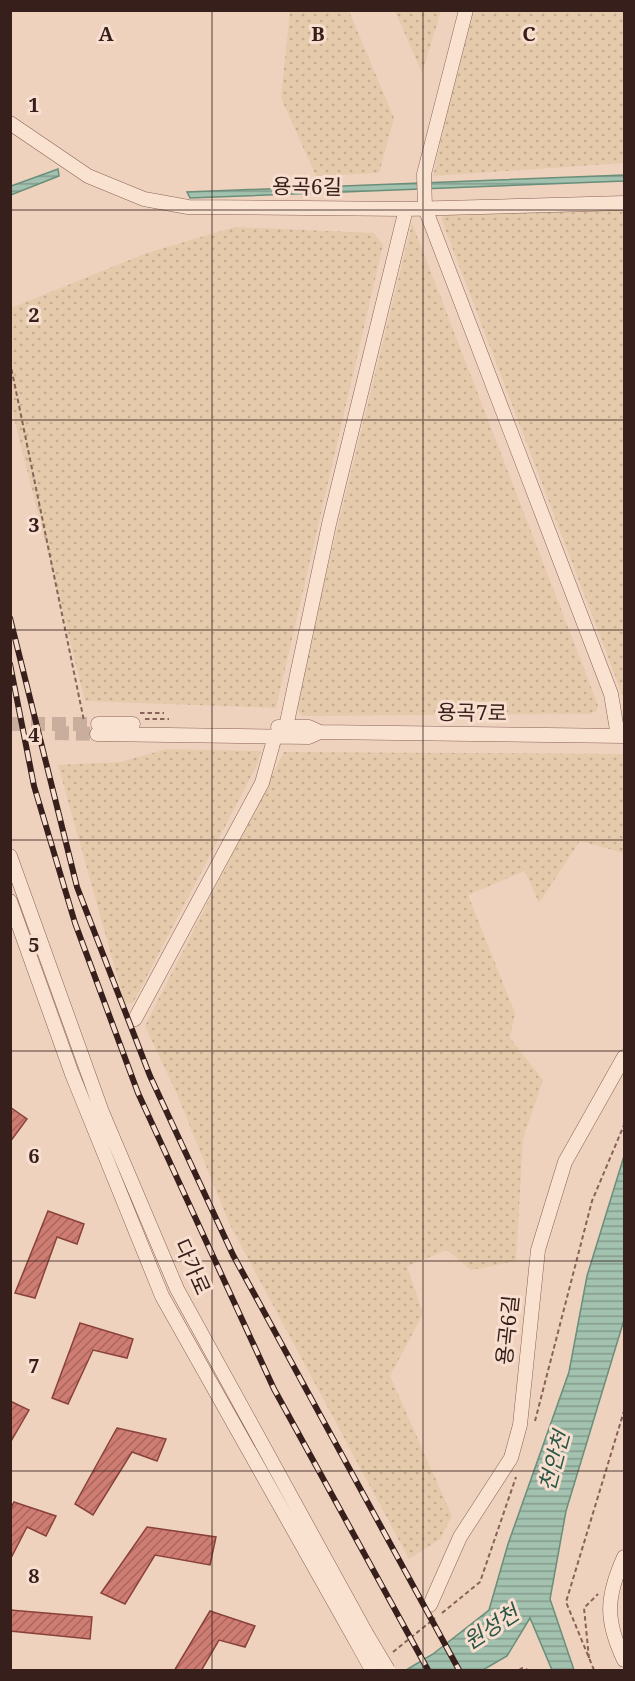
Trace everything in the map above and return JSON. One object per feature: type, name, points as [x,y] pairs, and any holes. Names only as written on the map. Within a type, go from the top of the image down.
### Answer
[{"type":"street","points":[[466,10],[424,174],[425,203],[611,694],[621,736]]},
{"type":"street","name":"용곡6길","points":[[10,123],[88,176],[144,199],[188,207],[406,209],[425,203],[624,203]]},
{"type":"street","points":[[135,1019],[262,783],[280,731],[406,209]]},
{"type":"street","name":"용곡7로","points":[[93,728],[280,731],[309,727],[320,732],[621,736]]},
{"type":"street","name":"다가로","points":[[10,856],[102,1112],[177,1289],[361,1637],[372,1671]]},
{"type":"street","name":"다가로","points":[[10,901],[72,1074],[162,1296],[361,1637],[388,1671]]},
{"type":"street","name":"용곡6길","points":[[430,1605],[460,1537],[511,1458],[520,1425],[538,1250],[565,1162],[624,1057]]},
{"type":"street","points":[[624,1557],[616,1576],[608,1608],[608,1618],[624,1660]]},
{"type":"path","points":[[10,362],[93,728]]},
{"type":"path","points":[[594,1671],[566,1602],[624,1411]]},
{"type":"path","points":[[589,1660],[584,1608],[600,1592]]},
{"type":"path","points":[[519,1671],[522,1668],[528,1671]]},
{"type":"shaded area","points":[[290,11],[349,11],[394,118],[379,173],[316,176],[281,98]]},
{"type":"shaded area","points":[[395,11],[441,11],[422,73]]},
{"type":"shaded area","points":[[469,11],[624,11],[624,163],[433,176]]},
{"type":"shaded area","points":[[624,204],[624,699],[441,218],[451,210]]},
{"type":"shaded area","points":[[412,223],[598,705],[597,711],[589,714],[302,716],[294,705]]},
{"type":"shaded area","points":[[235,227],[374,233],[383,245],[276,708],[85,701],[11,406],[11,308],[147,253]]},
{"type":"shaded area","points":[[167,749],[261,751],[257,765],[133,1003],[125,1004],[58,765],[120,762]]},
{"type":"shaded area","points":[[284,752],[624,754],[624,853],[580,841],[539,903],[525,871],[468,895],[515,1013],[510,1038],[543,1080],[523,1139],[516,1261],[471,1270],[447,1250],[407,1266],[423,1314],[390,1376],[452,1516],[440,1539],[409,1559],[229,1223],[177,1094],[145,1026]]},
{"type":"water","points":[[58,169],[59,176],[11,195],[11,186]]},
{"type":"water","points":[[624,175],[624,181],[190,198],[187,192]]},
{"type":"water","points":[[624,1156],[624,1320],[566,1511],[550,1599],[574,1670],[552,1670],[530,1618],[507,1656],[483,1670],[406,1670],[433,1654],[489,1610],[508,1544],[569,1372],[587,1276]]},
{"type":"building","points":[[10,1107],[27,1119],[10,1142]]},
{"type":"building","points":[[48,1211],[84,1224],[77,1244],[57,1237],[35,1298],[15,1293]]},
{"type":"building","points":[[80,1323],[133,1339],[127,1358],[93,1350],[68,1404],[52,1398]]},
{"type":"building","points":[[10,1401],[29,1410],[10,1443]]},
{"type":"building","points":[[117,1428],[166,1439],[157,1461],[132,1452],[93,1515],[75,1504]]},
{"type":"building","points":[[14,1502],[56,1516],[46,1536],[27,1527],[10,1560],[10,1510]]},
{"type":"building","points":[[147,1527],[216,1537],[210,1565],[155,1555],[125,1604],[101,1593]]},
{"type":"building","points":[[10,1610],[92,1617],[90,1639],[10,1631]]},
{"type":"building","points":[[210,1611],[255,1626],[245,1647],[219,1640],[201,1671],[174,1671]]},
{"type":"tunnel","points":[[10,724],[98,724]]},
{"type":"tunnel","points":[[55,733],[97,734]]},
{"type":"railway","points":[[10,618],[77,887],[150,1076],[233,1255],[459,1670]]},
{"type":"railway","points":[[10,664],[34,786],[75,923],[138,1093],[274,1389],[428,1670]]},
{"type":"water label","name":"천안천","points":[[554,1461]]},
{"type":"water label","name":"원성천","points":[[491,1627]]}]
